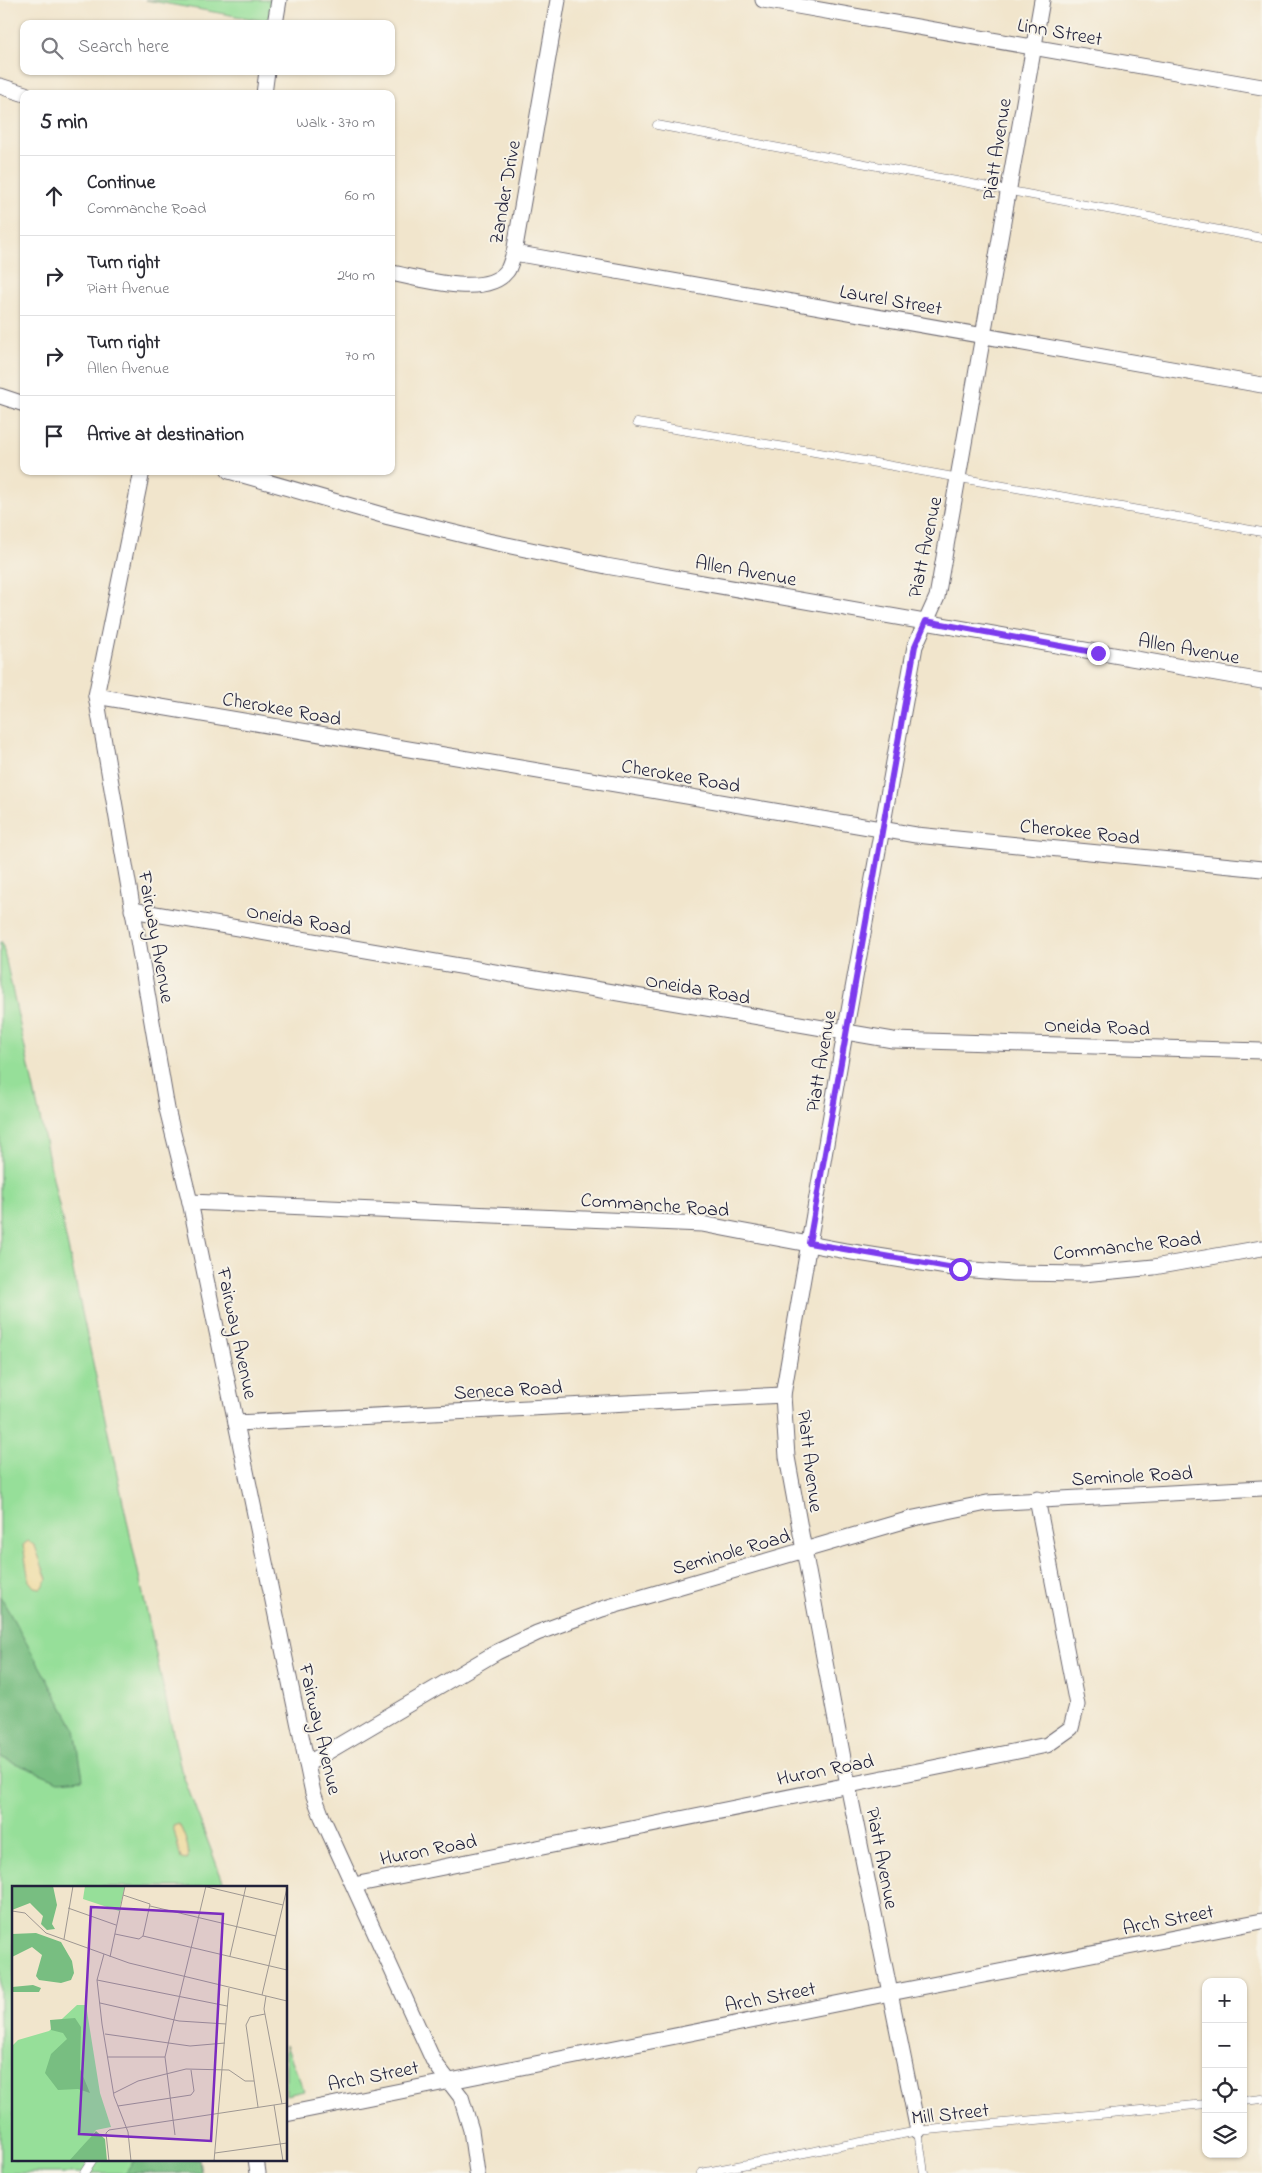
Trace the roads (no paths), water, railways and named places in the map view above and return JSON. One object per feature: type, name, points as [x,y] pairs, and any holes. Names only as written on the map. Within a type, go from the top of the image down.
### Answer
[{"type":"street","points":[[276,20],[279,0]]},
{"type":"street","name":"Zander Drive","points":[[395,273],[478,286],[494,280],[507,271],[514,253],[558,0]]},
{"type":"street","name":"Linn Street","points":[[763,0],[1262,87]]},
{"type":"street","name":"Piatt Avenue","points":[[918,2131],[848,1785],[804,1550],[787,1457],[783,1395],[845,1033],[915,646],[937,597],[1042,0]]},
{"type":"street","points":[[265,90],[266,75]]},
{"type":"street","points":[[0,86],[20,92]]},
{"type":"street","name":"Laurel Street","points":[[514,253],[1262,385]]},
{"type":"street","points":[[0,396],[20,403]]},
{"type":"street","name":"Fairway Avenue","points":[[141,475],[96,696],[167,1109],[190,1202],[313,1793],[322,1817],[434,2062],[461,2097],[471,2130],[477,2173]]},
{"type":"street","name":"Allen Avenue","points":[[243,475],[389,517],[488,541],[606,566],[1262,681]]},
{"type":"street","name":"Cherokee Road","points":[[96,696],[882,830],[916,835],[1262,869]]},
{"type":"street","name":"Oneida Road","points":[[132,910],[893,1040],[1262,1051]]},
{"type":"street","name":"Commanche Road","points":[[190,1202],[702,1224],[960,1269],[1012,1273],[1082,1274],[1154,1267],[1262,1248]]},
{"type":"street","name":"Seneca Road","points":[[236,1423],[783,1395]]},
{"type":"street","name":"Seminole Road","points":[[307,1764],[497,1652],[537,1633],[602,1610],[914,1518],[987,1503],[1262,1488]]},
{"type":"street","name":"Huron Road","points":[[354,1885],[1047,1745],[1071,1728],[1077,1705],[1037,1499]]},
{"type":"street","name":"Arch Street","points":[[288,2114],[890,1993],[1262,1921]]},
{"type":"street","points":[[256,2160],[258,2173]]},
{"type":"lane","points":[[657,125],[1262,238]]},
{"type":"lane","points":[[638,423],[792,448],[1262,532]]},
{"type":"lane","points":[[1247,2101],[1262,2099]]},
{"type":"lane","name":"Mill Street","points":[[701,2173],[918,2131],[1202,2104]]},
{"type":"lane","points":[[918,2131],[924,2173]]},
{"type":"lane","points":[[84,2173],[91,2160]]}]
